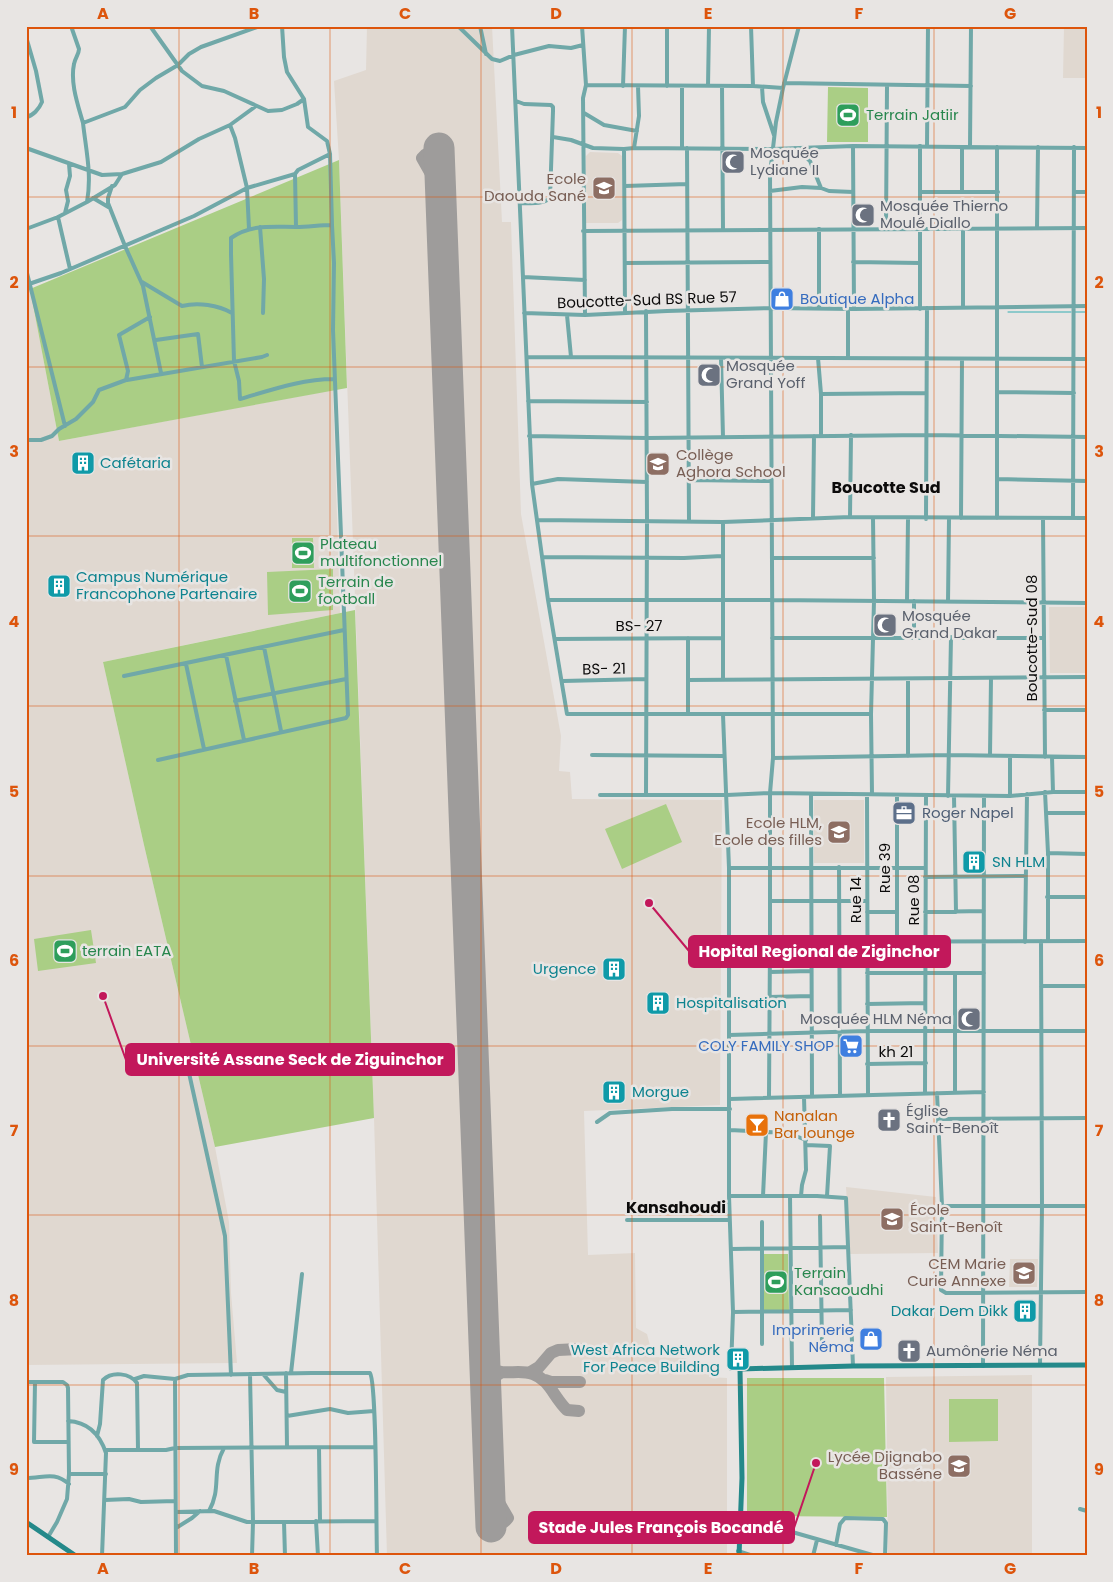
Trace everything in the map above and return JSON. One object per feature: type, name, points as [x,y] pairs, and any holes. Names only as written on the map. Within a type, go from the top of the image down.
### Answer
[{"type":"main road","points":[[739,1554],[742,1478],[740,1369],[853,1366],[1087,1365]]},
{"type":"main road","points":[[26,1522],[76,1556]]},
{"type":"street","points":[[71,26],[79,49],[74,61],[74,72],[89,171],[87,202]]},
{"type":"street","points":[[150,26],[178,65],[187,75],[202,86],[224,91],[268,111],[297,104],[304,99]]},
{"type":"street","points":[[83,123],[125,107],[140,90],[201,47],[260,26]]},
{"type":"street","points":[[158,760],[347,717],[334,379],[334,263],[330,154],[327,142],[308,127],[304,99],[287,72],[282,26]]},
{"type":"street","points":[[458,26],[486,54],[492,59],[500,61],[514,55],[549,46],[572,48],[583,45]]},
{"type":"street","points":[[480,26],[486,54]]},
{"type":"street","points":[[512,26],[532,484],[548,600],[568,715],[871,714]]},
{"type":"street","points":[[582,26],[586,85],[583,98],[585,315]]},
{"type":"street","points":[[623,86],[625,26]]},
{"type":"street","points":[[667,26],[667,86]]},
{"type":"street","points":[[708,86],[709,26]]},
{"type":"street","points":[[751,26],[754,86]]},
{"type":"street","points":[[768,1098],[770,793],[773,758],[770,481],[770,191],[774,136],[783,86],[799,26]]},
{"type":"street","points":[[927,146],[928,26]]},
{"type":"street","points":[[970,147],[971,26]]},
{"type":"street","points":[[26,28],[27,40],[42,102],[31,116],[26,117]]},
{"type":"street","points":[[586,85],[762,87],[971,86]]},
{"type":"street","points":[[634,148],[640,106],[638,86]]},
{"type":"street","points":[[682,86],[688,230],[689,522]]},
{"type":"street","points":[[722,86],[723,230]]},
{"type":"street","points":[[886,229],[887,86]]},
{"type":"street","points":[[762,87],[763,102],[774,136]]},
{"type":"street","points":[[516,101],[524,104],[552,106],[553,137],[550,198],[546,202],[520,203]]},
{"type":"street","points":[[26,148],[105,176],[122,174],[160,162],[192,143],[230,125],[256,106]]},
{"type":"street","points":[[584,113],[604,125],[637,131]]},
{"type":"street","points":[[230,125],[247,188],[249,229]]},
{"type":"street","points":[[553,137],[584,143],[594,148],[624,149],[773,149],[853,146],[1087,148]]},
{"type":"street","points":[[853,146],[854,309]]},
{"type":"street","points":[[920,146],[920,309]]},
{"type":"street","points":[[962,147],[962,192]]},
{"type":"street","points":[[997,518],[998,147]]},
{"type":"street","points":[[1037,228],[1038,147]]},
{"type":"street","points":[[795,148],[810,161],[821,188]]},
{"type":"street","points":[[1073,518],[1075,359],[1074,148]]},
{"type":"street","points":[[624,149],[625,312]]},
{"type":"street","points":[[296,227],[295,174],[298,170],[330,154]]},
{"type":"street","points":[[65,213],[68,201],[66,190],[70,176],[70,164]]},
{"type":"street","points":[[26,229],[58,217],[87,202],[112,186],[122,174]]},
{"type":"street","points":[[28,285],[194,216],[247,188],[295,174]]},
{"type":"street","points":[[625,186],[687,184]]},
{"type":"street","points":[[112,186],[108,198],[110,208],[142,282],[156,340],[161,373]]},
{"type":"street","points":[[770,191],[802,187],[853,192]]},
{"type":"street","points":[[921,192],[998,192]]},
{"type":"street","points":[[1074,192],[1087,192]]},
{"type":"street","points":[[93,198],[110,208]]},
{"type":"street","points":[[58,217],[70,269]]},
{"type":"street","points":[[332,225],[260,227],[249,229],[231,238],[234,361],[240,399],[301,382],[317,379],[334,379]]},
{"type":"street","points":[[260,227],[264,279],[263,313]]},
{"type":"street","points":[[583,231],[1087,228]]},
{"type":"street","points":[[818,309],[819,229]]},
{"type":"street","points":[[963,229],[963,308]]},
{"type":"street","points":[[625,263],[770,262]]},
{"type":"street","points":[[853,262],[920,262]]},
{"type":"street","points":[[26,269],[28,285],[65,426]]},
{"type":"street","points":[[524,277],[585,280]]},
{"type":"street","points":[[142,282],[182,306],[190,304],[223,307],[232,312]]},
{"type":"street","name":"Boucotte-Sud BS Rue 57","points":[[524,314],[585,315],[646,311],[770,308],[920,309],[1087,306]]},
{"type":"street","points":[[926,519],[927,308]]},
{"type":"street","points":[[848,309],[848,358]]},
{"type":"street","points":[[646,311],[646,794]]},
{"type":"street","points":[[567,315],[571,357]]},
{"type":"street","points":[[126,380],[128,371],[119,335],[150,316]]},
{"type":"street","points":[[156,340],[198,334],[202,367]]},
{"type":"street","points":[[26,440],[47,439],[76,419],[87,408],[99,390],[126,380],[267,355]]},
{"type":"street","points":[[527,357],[1087,359]]},
{"type":"street","points":[[721,358],[724,437]]},
{"type":"street","points":[[818,358],[821,394],[821,436]]},
{"type":"street","points":[[961,518],[962,359]]},
{"type":"street","points":[[997,392],[1074,392]]},
{"type":"street","points":[[821,394],[926,393]]},
{"type":"street","points":[[528,401],[647,402]]},
{"type":"street","points":[[529,436],[647,438],[926,435],[1087,437]]},
{"type":"street","points":[[813,518],[814,436]]},
{"type":"street","points":[[850,517],[851,436]]},
{"type":"street","points":[[532,484],[558,479],[646,482]]},
{"type":"street","points":[[997,479],[1087,481]]},
{"type":"street","points":[[689,480],[770,481]]},
{"type":"street","points":[[537,520],[723,522],[850,517],[926,519],[1087,518]]},
{"type":"street","points":[[872,794],[873,518]]},
{"type":"street","points":[[907,601],[908,518]]},
{"type":"street","points":[[948,602],[949,518]]},
{"type":"street","name":"Boucotte-Sud 08","points":[[1044,519],[1043,677],[1045,757]]},
{"type":"street","points":[[723,522],[723,679]]},
{"type":"street","points":[[542,557],[646,558],[722,556]]},
{"type":"street","points":[[772,558],[874,558]]},
{"type":"street","points":[[548,600],[1087,603]]},
{"type":"street","points":[[914,601],[914,637]]},
{"type":"street","points":[[124,676],[344,630]]},
{"type":"street","points":[[948,796],[951,637]]},
{"type":"street","points":[[688,638],[688,714]]},
{"type":"street","name":"BS- 27","points":[[555,639],[723,638]]},
{"type":"street","points":[[772,638],[1043,638]]},
{"type":"street","points":[[264,647],[282,731]]},
{"type":"street","points":[[226,655],[244,740]]},
{"type":"street","points":[[186,664],[204,750]]},
{"type":"street","points":[[688,680],[1087,677]]},
{"type":"street","points":[[908,678],[908,756]]},
{"type":"street","points":[[990,755],[991,678]]},
{"type":"street","points":[[236,701],[346,679]]},
{"type":"street","name":"BS- 21","points":[[563,681],[646,679]]},
{"type":"street","points":[[1044,710],[1087,710]]},
{"type":"street","points":[[723,715],[723,756],[727,795],[729,868],[730,1130],[728,1196],[732,1312],[731,1369],[740,1369]]},
{"type":"street","points":[[592,755],[723,756]]},
{"type":"street","points":[[773,758],[949,755],[1087,757]]},
{"type":"street","points":[[1010,756],[1010,796]]},
{"type":"street","points":[[1052,757],[1053,792]]},
{"type":"street","points":[[600,795],[770,793],[1010,796],[1045,792],[1087,792]]},
{"type":"street","points":[[1045,792],[1048,853],[1048,941]]},
{"type":"street","points":[[811,794],[810,971],[812,1096]]},
{"type":"street","name":"Rue 14","points":[[867,794],[868,1095]]},
{"type":"street","points":[[1025,942],[1027,794]]},
{"type":"street","name":"Rue 39","points":[[897,795],[897,942]]},
{"type":"street","name":"Rue 08","points":[[925,1094],[926,795]]},
{"type":"street","points":[[954,796],[956,912]]},
{"type":"street","points":[[983,1366],[984,796]]},
{"type":"street","points":[[1046,813],[1087,813]]},
{"type":"street","points":[[1048,853],[1087,854]]},
{"type":"street","points":[[839,867],[840,1096]]},
{"type":"street","points":[[729,868],[925,868]]},
{"type":"street","points":[[925,876],[1026,876]]},
{"type":"street","points":[[1047,897],[1087,896]]},
{"type":"street","points":[[770,901],[867,901]]},
{"type":"street","points":[[925,912],[984,911]]},
{"type":"street","points":[[867,912],[896,912]]},
{"type":"street","points":[[1040,1366],[1042,1206],[1041,941]]},
{"type":"street","points":[[728,942],[1087,941]]},
{"type":"street","points":[[770,972],[810,971]]},
{"type":"street","points":[[867,973],[984,973]]},
{"type":"street","points":[[955,973],[955,1092]]},
{"type":"street","points":[[1041,986],[1087,986]]},
{"type":"street","points":[[770,996],[811,996]]},
{"type":"street","points":[[867,1004],[925,1003]]},
{"type":"street","points":[[729,1035],[867,1031],[1087,1031]]},
{"type":"street","name":"kh 21","points":[[867,1064],[926,1063]]},
{"type":"street","points":[[189,1073],[225,1236],[231,1375]]},
{"type":"street","points":[[730,1099],[984,1092]]},
{"type":"street","points":[[937,1093],[942,1206],[941,1290],[946,1293],[1087,1292]]},
{"type":"street","points":[[802,1196],[802,1184],[806,1170],[804,1097]]},
{"type":"street","points":[[597,1122],[610,1113],[672,1109],[730,1109]]},
{"type":"street","points":[[938,1119],[1087,1118]]},
{"type":"street","points":[[730,1130],[788,1133],[806,1142],[830,1146],[827,1196]]},
{"type":"street","points":[[763,1196],[766,1132]]},
{"type":"street","points":[[728,1196],[827,1196],[844,1197],[846,1199],[853,1366]]},
{"type":"street","points":[[790,1196],[792,1368]]},
{"type":"street","points":[[942,1206],[1087,1206]]},
{"type":"street","points":[[820,1216],[822,1345]]},
{"type":"street","points":[[627,1220],[730,1220]]},
{"type":"street","points":[[762,1222],[762,1344]]},
{"type":"street","points":[[730,1249],[848,1246]]},
{"type":"street","points":[[287,1447],[286,1392],[302,1274]]},
{"type":"street","points":[[732,1312],[851,1310]]},
{"type":"street","points":[[250,1374],[252,1556]]},
{"type":"street","points":[[263,1374],[277,1390],[286,1392]]},
{"type":"street","points":[[134,1379],[144,1376],[175,1379],[188,1375],[370,1374],[372,1377],[374,1411],[378,1556]]},
{"type":"street","points":[[97,1436],[100,1424],[103,1380],[111,1375],[126,1375],[137,1383],[138,1450]]},
{"type":"street","points":[[175,1379],[176,1556]]},
{"type":"street","points":[[26,1382],[63,1382],[67,1385],[69,1484],[66,1505],[48,1537]]},
{"type":"street","points":[[35,1382],[34,1442],[68,1442]]},
{"type":"street","points":[[287,1416],[330,1408],[348,1413],[374,1411]]},
{"type":"street","points":[[68,1421],[82,1423],[97,1436],[105,1450],[106,1474],[102,1556]]},
{"type":"street","points":[[105,1450],[375,1447]]},
{"type":"street","points":[[209,1511],[216,1494],[218,1462],[224,1448]]},
{"type":"street","points":[[318,1556],[319,1448]]},
{"type":"street","points":[[69,1474],[106,1474]]},
{"type":"street","points":[[26,1478],[56,1476],[69,1484]]},
{"type":"street","points":[[104,1500],[176,1501]]},
{"type":"street","points":[[1080,1509],[1087,1511]]},
{"type":"street","points":[[176,1528],[200,1511]]},
{"type":"street","points":[[176,1512],[221,1512],[253,1522],[376,1520]]},
{"type":"street","points":[[740,1517],[876,1556]]},
{"type":"street","points":[[836,1544],[840,1524],[845,1518],[883,1519],[886,1523],[885,1556]]},
{"type":"street","points":[[284,1522],[285,1556]]},
{"type":"street","points":[[813,1556],[818,1540]]},
{"type":"street","points":[[739,1554],[752,1556]]},
{"type":"shaded area","points":[[367,26],[492,26],[502,222],[511,222],[521,514],[561,736],[559,771],[570,772],[572,799],[722,800],[720,1105],[584,1111],[588,1255],[635,1253],[636,1328],[647,1334],[653,1357],[686,1358],[689,1363],[709,1363],[709,1377],[727,1378],[727,1556],[387,1556],[374,1118],[339,160],[334,81],[366,70]]},
{"type":"shaded area","points":[[1064,26],[1087,26],[1087,78],[1063,78]]},
{"type":"shaded area","name":"Ecole Daouda Sané","points":[[590,152],[618,153],[622,156],[622,220],[618,223],[586,223],[586,156]]},
{"type":"shaded area","points":[[26,289],[30,289],[59,441],[333,390],[340,613],[103,662],[215,1147],[229,1222],[231,1293],[237,1363],[26,1365]]},
{"type":"shaded area","points":[[1049,607],[1087,607],[1087,673],[1050,673]]},
{"type":"shaded area","name":"Ecole HLM, Ecole des filles","points":[[814,800],[864,800],[864,863],[814,863]]},
{"type":"shaded area","points":[[896,946],[903,946],[904,950],[919,950],[919,968],[896,968]]},
{"type":"shaded area","name":"École Saint-Benoît","points":[[846,1187],[936,1197],[938,1253],[850,1254]]},
{"type":"shaded area","name":"CEM Marie Curie Annexe","points":[[1010,1259],[1038,1259],[1037,1287],[1009,1287]]},
{"type":"shaded area","name":"Lycée Djignabo Basséne","points":[[1032,1375],[1032,1556],[888,1556],[886,1377]]},
{"type":"green space","name":"Terrain Jatiir","points":[[828,87],[868,88],[868,142],[827,142]]},
{"type":"green space","points":[[339,160],[347,388],[59,441],[30,289]]},
{"type":"green space","name":"Plateau multifonctionnel","points":[[292,538],[313,538],[314,568],[292,568]]},
{"type":"green space","name":"Terrain de football","points":[[333,569],[333,610],[268,615],[267,572]]},
{"type":"green space","points":[[355,610],[374,1118],[215,1147],[103,662]]},
{"type":"green space","points":[[666,804],[682,842],[622,869],[605,829]]},
{"type":"green space","name":"terrain EATA","points":[[91,930],[96,963],[38,971],[34,939]]},
{"type":"green space","name":"Terrain Kansaoudhi","points":[[763,1254],[788,1254],[789,1310],[764,1311]]},
{"type":"green space","points":[[747,1378],[884,1378],[887,1517],[747,1516]]},
{"type":"green space","points":[[949,1399],[998,1399],[998,1441],[949,1442]]},
{"type":"waterway","points":[[1008,312],[1071,312]]},
{"type":"waterway","points":[[1075,312],[1087,312]]},
{"type":"taxiway","points":[[440,179],[445,167],[446,158],[441,152],[429,152],[422,158],[435,181],[441,200]]},
{"type":"taxiway","points":[[529,1373],[539,1367],[551,1353],[558,1350],[579,1349]]},
{"type":"taxiway","points":[[484,1358],[489,1365],[500,1372],[526,1372],[539,1377],[544,1380],[567,1410],[579,1411]]},
{"type":"taxiway","points":[[486,1391],[492,1380],[502,1372]]},
{"type":"taxiway","points":[[545,1380],[551,1382],[580,1382]]},
{"type":"taxiway","points":[[489,1485],[508,1518],[501,1524],[487,1520],[484,1509],[490,1499]]},
{"type":"runway","points":[[439,148],[491,1527]]},
{"type":"place","name":"Terrain Jatiir","points":[[848,115]]},
{"type":"place","name":"Mosquée Lydiane II","points":[[733,162]]},
{"type":"place","name":"Ecole Daouda Sané","points":[[604,188]]},
{"type":"place","name":"Mosquée Thierno Moulé Diallo","points":[[863,215]]},
{"type":"place","name":"Boutique Alpha","points":[[782,299]]},
{"type":"place","name":"Mosquée Grand Yoff","points":[[709,375]]},
{"type":"place","name":"Cafétaria","points":[[83,463]]},
{"type":"place","name":"Collège Aghora School","points":[[658,464]]},
{"type":"place","name":"Plateau multifonctionnel","points":[[303,553]]},
{"type":"place","name":"Campus Numérique Francophone Partenaire","points":[[59,586]]},
{"type":"place","name":"Terrain de football","points":[[300,591]]},
{"type":"place","name":"Mosquée Grand Dakar","points":[[885,625]]},
{"type":"place","name":"Roger Napel","points":[[904,813]]},
{"type":"place","name":"Ecole HLM, Ecole des filles","points":[[839,832]]},
{"type":"place","name":"SN HLM","points":[[974,862]]},
{"type":"place","name":"Hopital Regional de Ziginchor","points":[[649,903]]},
{"type":"place","name":"terrain EATA","points":[[65,951]]},
{"type":"place","name":"Urgence","points":[[614,969]]},
{"type":"place","name":"Université Assane Seck de Ziguinchor","points":[[103,996]]},
{"type":"place","name":"Hospitalisation","points":[[658,1003]]},
{"type":"place","name":"Mosquée HLM Néma","points":[[969,1019]]},
{"type":"place","name":"COLY FAMILY SHOP","points":[[851,1046]]},
{"type":"place","name":"Morgue","points":[[614,1092]]},
{"type":"place","name":"Église Saint-Benoît","points":[[889,1120]]},
{"type":"place","name":"Nanalan Bar lounge","points":[[757,1125]]},
{"type":"place","name":"École Saint-Benoît","points":[[892,1219]]},
{"type":"place","name":"CEM Marie Curie Annexe","points":[[1024,1273]]},
{"type":"place","name":"Terrain Kansaoudhi","points":[[776,1282]]},
{"type":"place","name":"Dakar Dem Dikk","points":[[1025,1311]]},
{"type":"place","name":"Imprimerie Néma","points":[[871,1339]]},
{"type":"place","name":"Aumônerie Néma","points":[[909,1351]]},
{"type":"place","name":"West Africa Network For Peace Building","points":[[738,1359]]},
{"type":"place","name":"Stade Jules François Bocandé","points":[[816,1463]]},
{"type":"place","name":"Lycée Djignabo Basséne","points":[[959,1466]]},
{"type":"district","name":"Boucotte Sud","points":[[886,487]]},
{"type":"district","name":"Kansahoudi","points":[[676,1207]]}]
